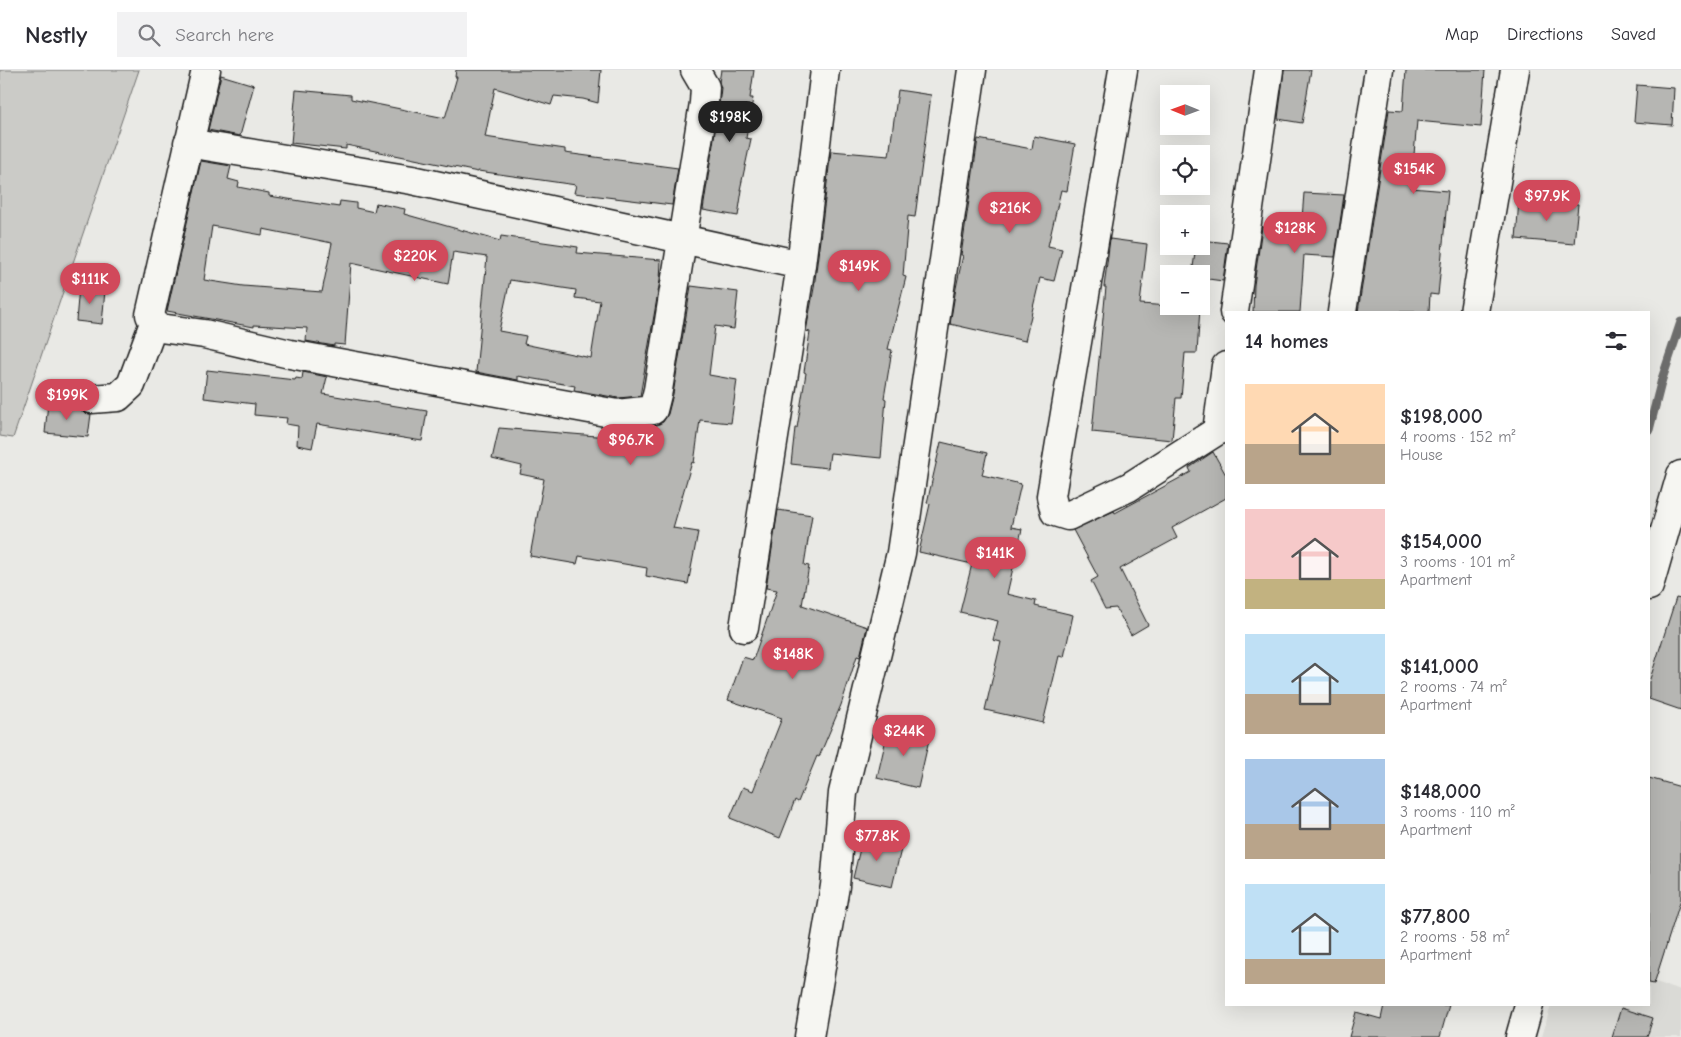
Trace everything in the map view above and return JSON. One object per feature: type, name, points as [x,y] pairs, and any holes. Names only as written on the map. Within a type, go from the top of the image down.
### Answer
[{"type":"street","points":[[206,70],[150,315],[154,323],[160,328],[204,334],[290,354],[617,414],[653,410],[658,390],[704,103],[705,87],[695,70]]},
{"type":"street","points":[[744,628],[800,265],[825,70]]},
{"type":"street","points":[[809,1037],[835,886],[843,793],[901,553],[972,70]]},
{"type":"street","points":[[1123,70],[1051,496],[1055,512],[1068,516],[1129,487],[1222,429],[1225,382]]},
{"type":"street","points":[[1234,311],[1269,70]]},
{"type":"street","points":[[1342,311],[1378,70]]},
{"type":"street","points":[[1474,311],[1515,70]]},
{"type":"street","points":[[188,143],[412,180],[800,265]]},
{"type":"street","points":[[91,399],[118,397],[131,386],[154,323]]},
{"type":"street","points":[[1650,583],[1679,489]]},
{"type":"street","points":[[1520,1037],[1529,1006]]},
{"type":"shaded area","points":[[0,70],[139,70],[13,438],[0,436]]},
{"type":"shaded area","points":[[1650,980],[1681,990],[1681,1037],[1542,1037],[1551,1006],[1650,1006]]},
{"type":"building","points":[[456,70],[601,70],[598,103],[583,99],[554,96],[551,105],[495,88],[485,137],[565,149],[565,153],[678,168],[672,205],[574,193],[576,185],[478,172],[346,145],[346,149],[291,143],[296,90],[351,95],[351,99],[445,118],[457,77],[455,77]]},
{"type":"building","points":[[721,70],[754,70],[750,98],[753,98],[746,138],[751,139],[740,190],[742,190],[738,216],[703,210],[719,105]]},
{"type":"building","points":[[1284,70],[1311,70],[1302,123],[1278,119]]},
{"type":"building","points":[[1406,70],[1485,70],[1481,127],[1417,121],[1411,188],[1448,191],[1438,295],[1430,294],[1429,311],[1358,311],[1389,110],[1403,111]]},
{"type":"building","points":[[221,75],[254,85],[240,136],[208,130]]},
{"type":"building","points":[[1637,85],[1674,88],[1672,125],[1634,122]]},
{"type":"building","points":[[898,90],[931,95],[915,217],[908,216],[903,276],[906,277],[888,349],[892,350],[884,398],[886,399],[881,458],[830,453],[828,468],[791,464],[795,428],[797,428],[806,373],[804,372],[810,332],[806,331],[814,288],[831,151],[889,156]]},
{"type":"building","points":[[1034,136],[1075,144],[1067,191],[1061,190],[1048,246],[1062,249],[1054,281],[1040,278],[1025,341],[950,324],[963,255],[961,255],[978,139],[1032,149]]},
{"type":"building","points":[[201,161],[231,166],[228,179],[239,182],[238,187],[269,193],[269,196],[339,207],[340,201],[356,203],[356,208],[374,212],[376,203],[405,209],[404,214],[500,241],[501,236],[578,247],[577,253],[661,260],[660,281],[640,396],[618,398],[574,390],[575,386],[518,376],[518,380],[476,372],[487,257],[453,252],[448,284],[351,263],[345,345],[334,344],[334,346],[306,341],[307,328],[254,325],[254,327],[167,311]],"holes":[[[212,226],[262,235],[263,229],[332,243],[322,292],[243,286],[204,280]],[[510,280],[576,290],[575,298],[600,301],[591,358],[524,344],[526,336],[499,331]]]},
{"type":"building","points":[[1304,193],[1344,195],[1335,257],[1304,255],[1300,311],[1253,311],[1254,285],[1262,227],[1301,232]]},
{"type":"building","points":[[1519,200],[1578,204],[1574,244],[1516,239]]},
{"type":"building","points":[[1110,239],[1147,244],[1140,304],[1160,305],[1160,315],[1200,315],[1197,353],[1185,353],[1181,398],[1176,398],[1172,440],[1092,432],[1106,287],[1104,287]]},
{"type":"building","points":[[1210,241],[1228,243],[1223,281],[1210,279],[1210,265],[1193,265],[1195,255],[1210,255]]},
{"type":"building","points":[[691,286],[738,292],[734,329],[715,326],[709,375],[737,380],[731,423],[700,420],[694,463],[692,462],[673,528],[698,532],[688,584],[646,576],[647,568],[579,556],[577,564],[530,556],[544,479],[520,474],[522,466],[492,459],[499,428],[633,439],[635,428],[655,426],[663,422],[668,414],[673,394]]},
{"type":"building","points":[[79,287],[105,290],[102,324],[76,321]]},
{"type":"building","points":[[207,370],[295,380],[296,378],[302,379],[303,372],[327,377],[323,394],[427,411],[422,441],[317,424],[312,448],[297,445],[298,426],[286,424],[287,418],[254,415],[255,404],[204,398]]},
{"type":"building","points":[[48,403],[77,406],[84,413],[91,414],[88,437],[45,433]]},
{"type":"building","points":[[941,442],[987,453],[982,475],[1021,484],[1011,527],[1022,529],[1007,594],[1036,601],[1035,606],[1073,615],[1064,657],[1059,656],[1043,723],[985,710],[1001,642],[993,640],[998,621],[960,612],[972,564],[919,552],[930,504],[927,503]]},
{"type":"building","points":[[1213,452],[1225,473],[1225,499],[1172,528],[1177,538],[1120,569],[1148,625],[1131,635],[1116,608],[1105,609],[1091,581],[1098,577],[1073,530],[1114,511],[1115,513],[1191,472],[1189,468]]},
{"type":"building","points":[[778,510],[812,515],[804,565],[809,566],[802,605],[867,627],[860,657],[857,656],[841,705],[798,802],[795,800],[780,838],[730,818],[743,787],[753,791],[782,718],[728,700],[743,657],[753,660],[777,590],[766,588]]},
{"type":"building","points":[[1676,598],[1681,599],[1681,710],[1650,699],[1650,679]]},
{"type":"building","points":[[889,726],[930,735],[918,788],[877,778]]},
{"type":"building","points":[[1650,778],[1681,787],[1681,899],[1654,984],[1650,983]]},
{"type":"building","points":[[863,836],[902,845],[892,887],[853,878]]},
{"type":"building","points":[[1384,1006],[1449,1006],[1440,1037],[1349,1037],[1356,1012],[1381,1019]]},
{"type":"building","points":[[1621,1008],[1653,1018],[1647,1037],[1612,1037]]},
{"type":"waterway","points":[[1650,426],[1662,379],[1681,322]]}]
